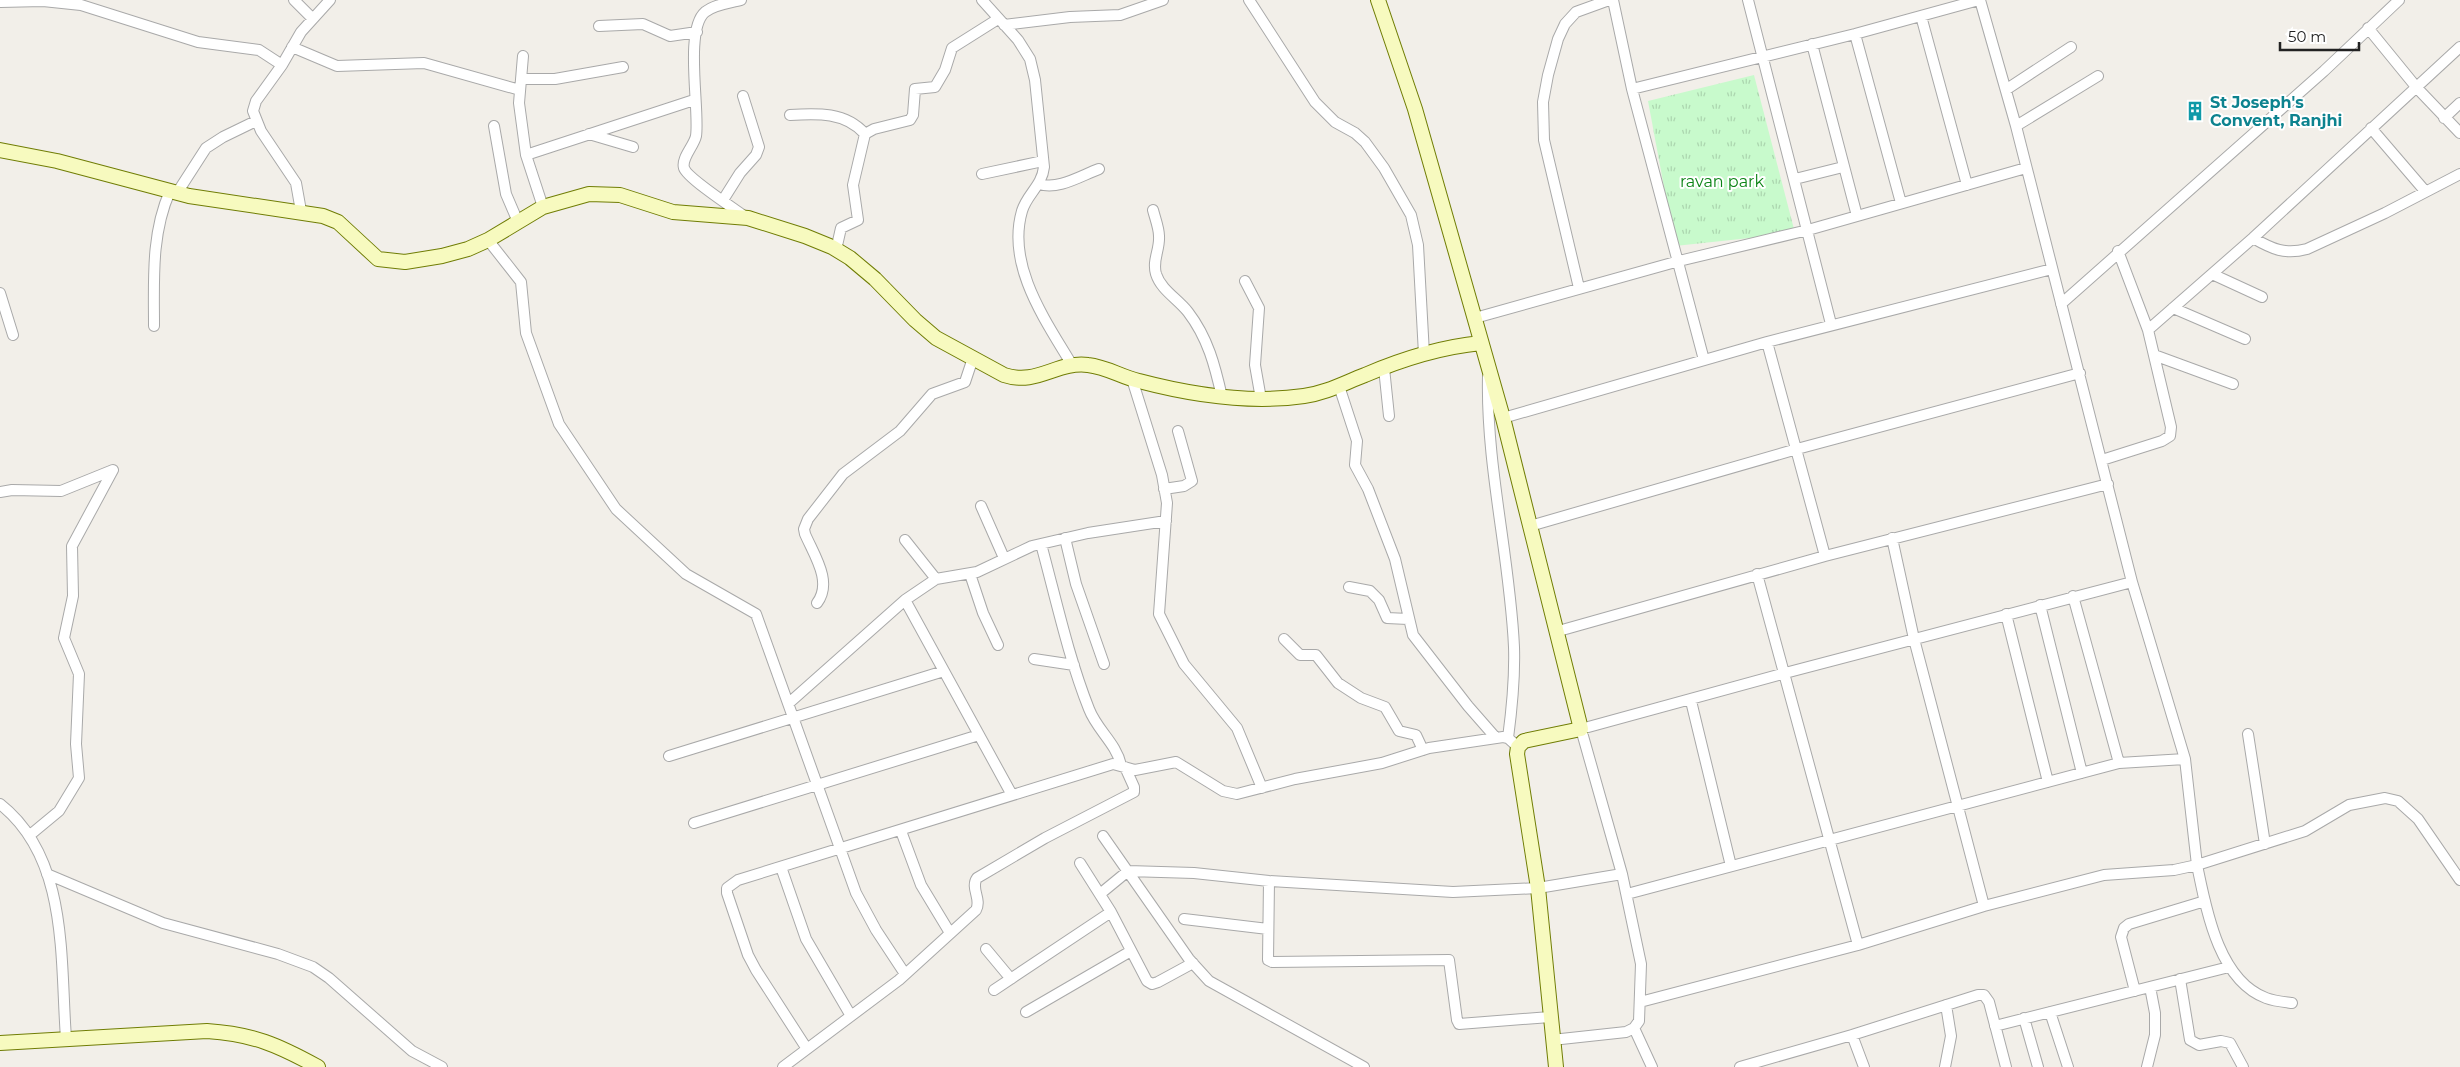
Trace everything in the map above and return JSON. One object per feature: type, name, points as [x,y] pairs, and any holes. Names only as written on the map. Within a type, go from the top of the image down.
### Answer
[{"type":"street","points":[[99,0],[101,11]]},
{"type":"street","points":[[294,0],[312,18]]},
{"type":"street","points":[[301,211],[296,183],[256,121],[253,111],[256,101],[312,18],[330,0]]},
{"type":"street","points":[[741,0],[727,2],[704,13],[697,32],[694,100],[696,136],[684,162],[684,168],[692,177],[748,218]]},
{"type":"street","points":[[982,0],[1025,49],[1030,59],[1035,80],[1043,173],[1039,184],[1022,210],[1019,251],[1037,305],[1072,365]]},
{"type":"street","points":[[836,250],[840,228],[858,220],[853,185],[865,134],[874,129],[910,120],[913,115],[915,89],[935,87],[945,70],[952,48],[1001,22],[1120,15],[1163,0]]},
{"type":"street","points":[[1249,0],[1315,102],[1335,122],[1355,133],[1365,142],[1384,168],[1411,215],[1418,246],[1424,354]]},
{"type":"street","points":[[1378,0],[1415,109],[1503,418],[1555,632],[1622,874],[1641,964],[1638,1021],[1634,1028],[1626,1032],[1552,1040]]},
{"type":"street","points":[[1579,288],[1546,147],[1543,102],[1558,39],[1565,24],[1576,12],[1608,0]]},
{"type":"street","points":[[1613,0],[1632,89],[1680,261],[1704,360]]},
{"type":"street","points":[[1748,0],[1764,55],[1831,324]]},
{"type":"street","points":[[1632,89],[1855,34],[1980,0],[2007,89],[2132,582],[2185,759],[2197,865],[2208,917],[2229,967],[2242,983],[2265,998],[2292,1003]]},
{"type":"street","points":[[2061,304],[2118,251],[2324,71],[2399,0]]},
{"type":"street","points":[[0,2],[59,1],[101,11],[191,40],[259,50],[282,65]]},
{"type":"street","points":[[1921,16],[1967,185]]},
{"type":"street","points":[[598,26],[643,24],[670,36],[697,32]]},
{"type":"street","points":[[2368,28],[2417,88],[2460,133]]},
{"type":"street","points":[[1855,34],[1901,203]]},
{"type":"street","points":[[1812,44],[1857,216]]},
{"type":"street","points":[[292,47],[337,66],[424,63],[520,85],[623,67]]},
{"type":"street","points":[[2007,89],[2071,47]]},
{"type":"street","points":[[2148,330],[2253,238],[2460,47]]},
{"type":"street","points":[[523,56],[519,103],[526,155],[543,208]]},
{"type":"street","points":[[2016,126],[2098,76]]},
{"type":"street","points":[[723,200],[740,173],[756,155],[759,147],[743,96]]},
{"type":"street","points":[[526,155],[694,100]]},
{"type":"street","points":[[2444,118],[2460,103]]},
{"type":"street","points":[[790,115],[820,113],[835,116],[856,124],[865,134]]},
{"type":"street","points":[[154,326],[154,262],[158,228],[173,192],[206,148],[256,121]]},
{"type":"street","points":[[494,126],[506,194],[518,222]]},
{"type":"street","points":[[2372,128],[2424,191]]},
{"type":"street","points":[[589,134],[633,147]]},
{"type":"street","points":[[0,150],[57,161],[173,192],[323,216],[338,222],[368,252],[378,259],[389,261],[442,256],[488,240],[543,208],[589,194],[605,193],[620,195],[673,212],[748,218],[805,236],[836,250],[866,270],[915,320],[936,338],[1015,379],[1036,377],[1072,365],[1100,367],[1132,380],[1222,397],[1261,399],[1305,396],[1339,386],[1424,354],[1482,343]]},
{"type":"street","points":[[982,174],[1043,161]]},
{"type":"street","points":[[1794,179],[1843,166]]},
{"type":"street","points":[[1475,318],[1680,261],[1808,230],[2026,168]]},
{"type":"street","points":[[1039,184],[1048,187],[1060,185],[1099,169]]},
{"type":"street","points":[[2253,238],[2280,252],[2296,252],[2385,213],[2424,191],[2460,174]]},
{"type":"street","points":[[1153,210],[1159,236],[1154,264],[1156,274],[1165,288],[1187,310],[1204,338],[1212,354],[1222,397]]},
{"type":"street","points":[[488,240],[522,282],[526,333],[559,424],[616,509],[686,574],[756,614],[789,703],[816,785],[865,912],[904,974]]},
{"type":"street","points":[[2102,460],[2162,441],[2170,436],[2171,427],[2148,330],[2118,251]]},
{"type":"street","points":[[1503,418],[1831,324],[2052,268]]},
{"type":"street","points":[[2212,274],[2262,297]]},
{"type":"street","points":[[1245,281],[1259,308],[1256,365],[1261,399]]},
{"type":"street","points":[[0,293],[13,335]]},
{"type":"street","points":[[2173,308],[2245,339]]},
{"type":"street","points":[[1767,342],[1825,556]]},
{"type":"street","points":[[2154,355],[2232,384]]},
{"type":"street","points":[[817,602],[824,590],[823,577],[804,529],[808,519],[843,474],[900,431],[932,394],[965,382],[973,358]]},
{"type":"street","points":[[1384,368],[1389,416]]},
{"type":"street","points":[[1488,368],[1489,423],[1514,646],[1513,742],[1538,888],[1556,1067]]},
{"type":"street","points":[[1530,526],[1797,449],[2080,373]]},
{"type":"street","points":[[1132,380],[1167,502],[1158,598],[1162,621],[1184,664],[1237,728],[1262,788]]},
{"type":"street","points":[[1339,386],[1357,442],[1355,465],[1368,489],[1395,559],[1413,635],[1496,738]]},
{"type":"street","points":[[1164,490],[1189,484],[1192,481],[1178,431]]},
{"type":"street","points":[[0,492],[12,490],[61,490],[113,470],[72,546],[73,596],[64,638],[79,674],[76,744],[79,778],[59,811],[30,835]]},
{"type":"street","points":[[1555,632],[1892,538],[2108,484]]},
{"type":"street","points":[[981,506],[1004,558]]},
{"type":"street","points":[[789,703],[906,600],[936,579],[970,574],[1004,558],[1041,544],[1065,538],[1166,521]]},
{"type":"street","points":[[1065,538],[1076,584],[1104,664]]},
{"type":"street","points":[[1892,538],[1914,639],[1984,906]]},
{"type":"street","points":[[905,540],[936,579]]},
{"type":"street","points":[[784,1067],[904,974],[978,906],[974,885],[977,878],[1044,838],[1134,792],[1134,787],[1115,748],[1090,712],[1074,665],[1041,544]]},
{"type":"street","points":[[970,574],[983,613],[998,645]]},
{"type":"street","points":[[1758,574],[1858,945]]},
{"type":"street","points":[[807,1050],[748,955],[727,893],[727,888],[738,880],[782,868],[1107,766],[1123,766],[1135,770],[1176,762],[1228,793],[1237,794],[1374,765],[1422,750],[1496,738],[1513,742],[1524,741],[1581,729],[1691,701],[1784,673],[2132,582]]},
{"type":"street","points":[[1349,587],[1370,591],[1379,600],[1387,618],[1408,619]]},
{"type":"street","points":[[2073,596],[2119,763]]},
{"type":"street","points":[[906,600],[1012,795]]},
{"type":"street","points":[[2040,605],[2082,773]]},
{"type":"street","points":[[2006,614],[2048,782]]},
{"type":"street","points":[[1284,638],[1300,655],[1316,655],[1338,683],[1361,698],[1385,707],[1399,731],[1416,734],[1422,750]]},
{"type":"street","points":[[1034,658],[1074,665]]},
{"type":"street","points":[[669,756],[944,671]]},
{"type":"street","points":[[1691,701],[1731,866]]},
{"type":"street","points":[[2248,734],[2265,844]]},
{"type":"street","points":[[694,823],[980,735]]},
{"type":"street","points":[[1627,894],[2119,763],[2185,759]]},
{"type":"street","points":[[1640,1002],[1858,945],[1984,906],[2104,875],[2174,870],[2197,865],[2305,832],[2349,805],[2386,798],[2398,801],[2418,819],[2460,880]]},
{"type":"street","points":[[0,804],[30,835],[42,856],[59,933],[66,1038]]},
{"type":"street","points":[[901,831],[921,885],[950,933]]},
{"type":"street","points":[[1103,836],[1193,963],[1210,981],[1364,1067]]},
{"type":"street","points":[[1080,863],[1111,912],[1146,981],[1152,984],[1193,963]]},
{"type":"street","points":[[782,868],[806,939],[851,1016]]},
{"type":"street","points":[[1100,894],[1128,871],[1194,873],[1269,881],[1453,892],[1538,888],[1622,874]]},
{"type":"street","points":[[47,874],[163,923],[278,954],[313,967],[329,978],[412,1051],[442,1067]]},
{"type":"street","points":[[1269,881],[1267,956],[1272,962],[1449,960],[1456,1020],[1463,1026],[1550,1017]]},
{"type":"street","points":[[2135,990],[2121,937],[2124,928],[2129,924],[2205,901]]},
{"type":"street","points":[[994,990],[1111,912]]},
{"type":"street","points":[[1184,919],[1268,929]]},
{"type":"street","points":[[986,949],[1011,979]]},
{"type":"street","points":[[1026,1012],[1131,952]]},
{"type":"street","points":[[1995,1026],[2229,967]]},
{"type":"street","points":[[2180,979],[2190,1040],[2198,1046],[2221,1041],[2230,1042],[2243,1067]]},
{"type":"street","points":[[2146,1067],[2155,1035],[2155,1013],[2150,987]]},
{"type":"street","points":[[1740,1067],[1852,1035],[1978,995],[1984,995],[1989,1002],[2006,1067]]},
{"type":"street","points":[[1945,1067],[1950,1036],[1946,1005]]},
{"type":"street","points":[[2050,1012],[2068,1067]]},
{"type":"street","points":[[2024,1018],[2038,1067]]},
{"type":"street","points":[[1634,1028],[1652,1067]]},
{"type":"street","points":[[0,1043],[207,1031],[227,1032],[266,1041],[318,1067]]},
{"type":"street","points":[[1852,1035],[1864,1067]]},
{"type":"green space","name":"ravan park","points":[[1754,75],[1795,233],[1675,246],[1648,101]]},
{"type":"place","name":"St Joseph's Convent, Ranjhi","points":[[2195,111]]}]
